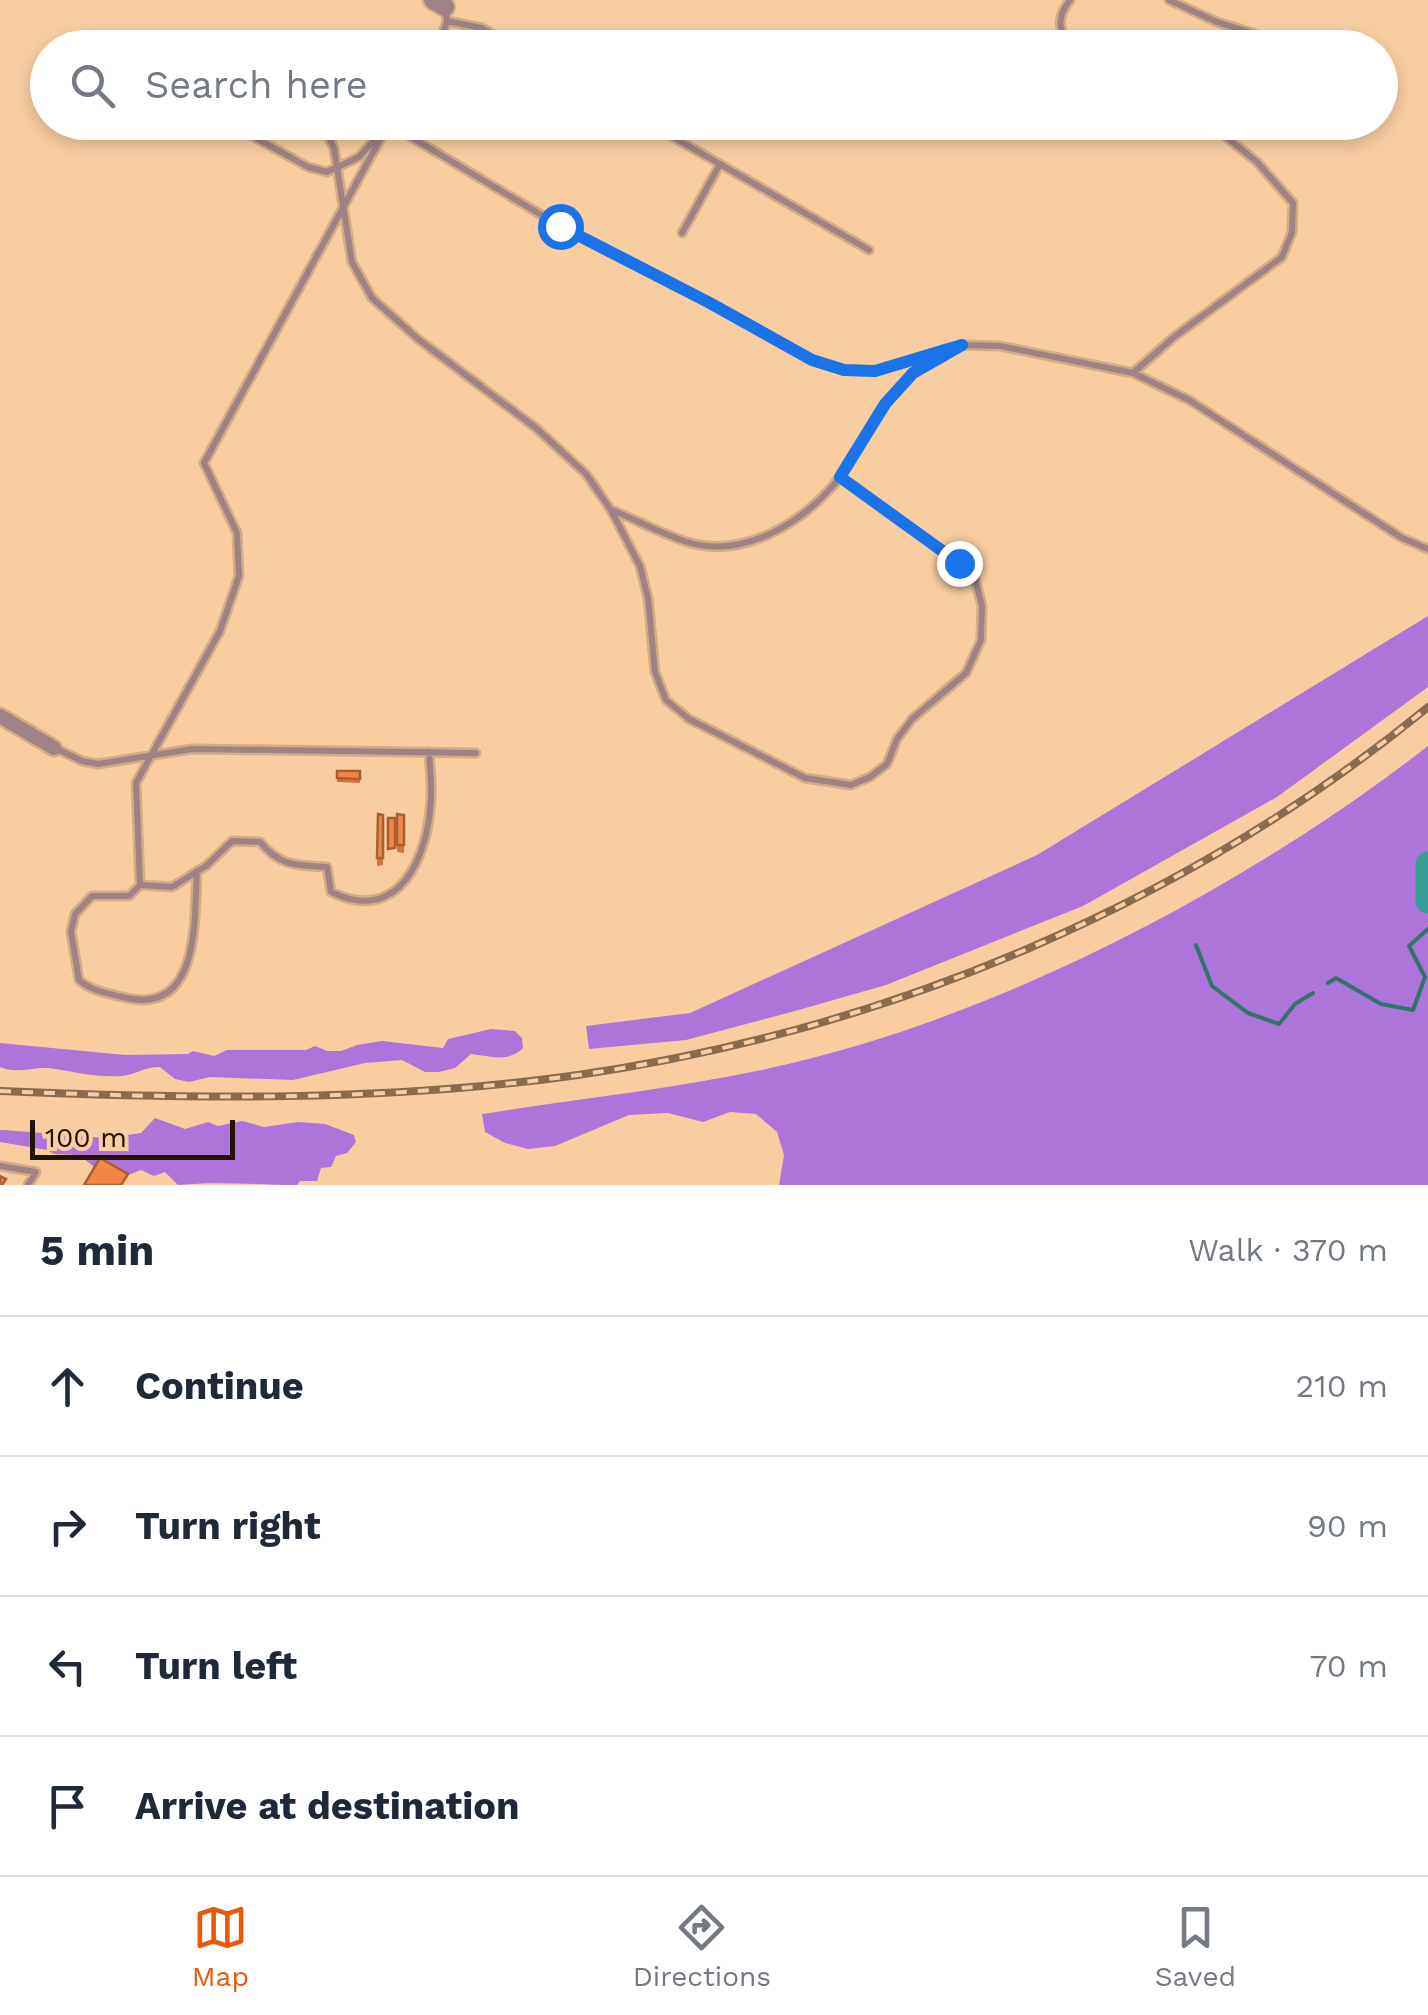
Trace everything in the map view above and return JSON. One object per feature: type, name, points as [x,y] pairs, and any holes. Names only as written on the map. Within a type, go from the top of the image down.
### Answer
[{"type":"street","points":[[0,716],[54,748]]},
{"type":"lane","points":[[1061,30],[1061,12],[1070,0]]},
{"type":"lane","points":[[1169,0],[1243,30]]},
{"type":"lane","points":[[442,9],[486,30]]},
{"type":"lane","points":[[259,140],[308,167],[326,172],[359,156],[374,140]]},
{"type":"lane","points":[[330,140],[339,167],[352,262],[372,298],[418,339],[536,428],[586,474],[611,510],[640,566],[648,598],[655,672],[666,700],[689,719],[804,778],[852,785],[887,764],[897,739],[912,720],[966,674],[981,640],[982,606],[975,579],[959,563],[840,477]]},
{"type":"lane","points":[[140,885],[136,783],[220,632],[239,576],[237,533],[204,463],[380,140]]},
{"type":"lane","points":[[418,140],[560,226],[812,360],[844,370],[875,371],[962,345],[1000,346],[1134,373],[1189,400],[1371,519],[1428,549]]},
{"type":"lane","points":[[679,140],[869,250]]},
{"type":"lane","points":[[1134,373],[1174,337],[1282,257],[1292,232],[1293,204],[1257,162],[1230,140]]},
{"type":"lane","points":[[682,232],[720,164]]},
{"type":"lane","points":[[611,510],[687,542],[746,545],[822,500],[885,404],[913,373],[962,345]]},
{"type":"lane","points":[[54,748],[98,764],[192,749],[476,753]]},
{"type":"lane","points":[[197,871],[192,954],[179,985],[156,996],[132,1000],[88,988],[78,980],[71,932],[75,914],[92,896],[129,896],[140,885],[172,886],[232,841],[260,842],[274,858],[290,864],[327,867],[330,892],[346,900],[384,898],[412,875],[432,800],[429,752]]},
{"type":"lane","points":[[0,1166],[36,1172],[28,1185]]},
{"type":"shaded area","points":[[1428,616],[1428,687],[1277,797],[1083,906],[886,985],[686,1040],[589,1049],[586,1026],[690,1013],[1037,855]]},
{"type":"shaded area","points":[[1428,746],[1428,1185],[779,1185],[784,1155],[777,1132],[756,1114],[730,1112],[703,1122],[668,1113],[629,1115],[555,1146],[528,1149],[485,1132],[482,1114],[766,1069],[853,1047],[1028,983],[1198,898],[1279,850]]},
{"type":"shaded area","points":[[491,1029],[515,1031],[522,1038],[523,1048],[505,1057],[471,1054],[455,1068],[439,1072],[425,1072],[402,1060],[365,1063],[293,1080],[210,1077],[189,1082],[175,1079],[160,1067],[112,1076],[0,1067],[0,1043],[125,1055],[193,1051],[214,1056],[227,1050],[306,1050],[315,1046],[341,1051],[382,1041],[443,1048],[448,1039]]},
{"type":"shaded area","points":[[155,1118],[185,1129],[208,1122],[218,1126],[242,1121],[264,1127],[298,1122],[325,1124],[354,1135],[356,1142],[347,1153],[336,1156],[331,1167],[321,1168],[317,1181],[300,1181],[297,1185],[178,1185],[165,1172],[154,1176],[141,1170],[131,1174],[97,1169],[79,1155],[54,1154],[0,1142],[0,1130],[105,1138],[141,1133]]},
{"type":"building","points":[[337,771],[360,771],[360,779],[337,778]]},
{"type":"building","points":[[378,814],[383,815],[383,858],[377,858]]},
{"type":"building","points":[[397,814],[404,815],[404,845],[397,845]]},
{"type":"building","points":[[388,818],[395,818],[395,848],[388,849]]},
{"type":"building","points":[[100,1158],[128,1174],[121,1185],[84,1185]]},
{"type":"waterway","points":[[1428,864],[1428,901]]},
{"type":"waterway","points":[[1328,983],[1336,978],[1381,1004],[1413,1010],[1425,977],[1409,946],[1428,929]]},
{"type":"waterway","points":[[1196,945],[1212,986],[1248,1013],[1279,1024],[1295,1004],[1313,993]]},
{"type":"railway","points":[[0,1091],[217,1097],[434,1090],[578,1075],[693,1055],[806,1027],[918,991],[1028,949],[1134,899],[1237,842],[1335,778],[1428,707]]},
{"type":"route","points":[[560,226],[812,360],[844,370],[875,371],[962,345],[913,373],[885,404],[840,477],[959,563]]}]
